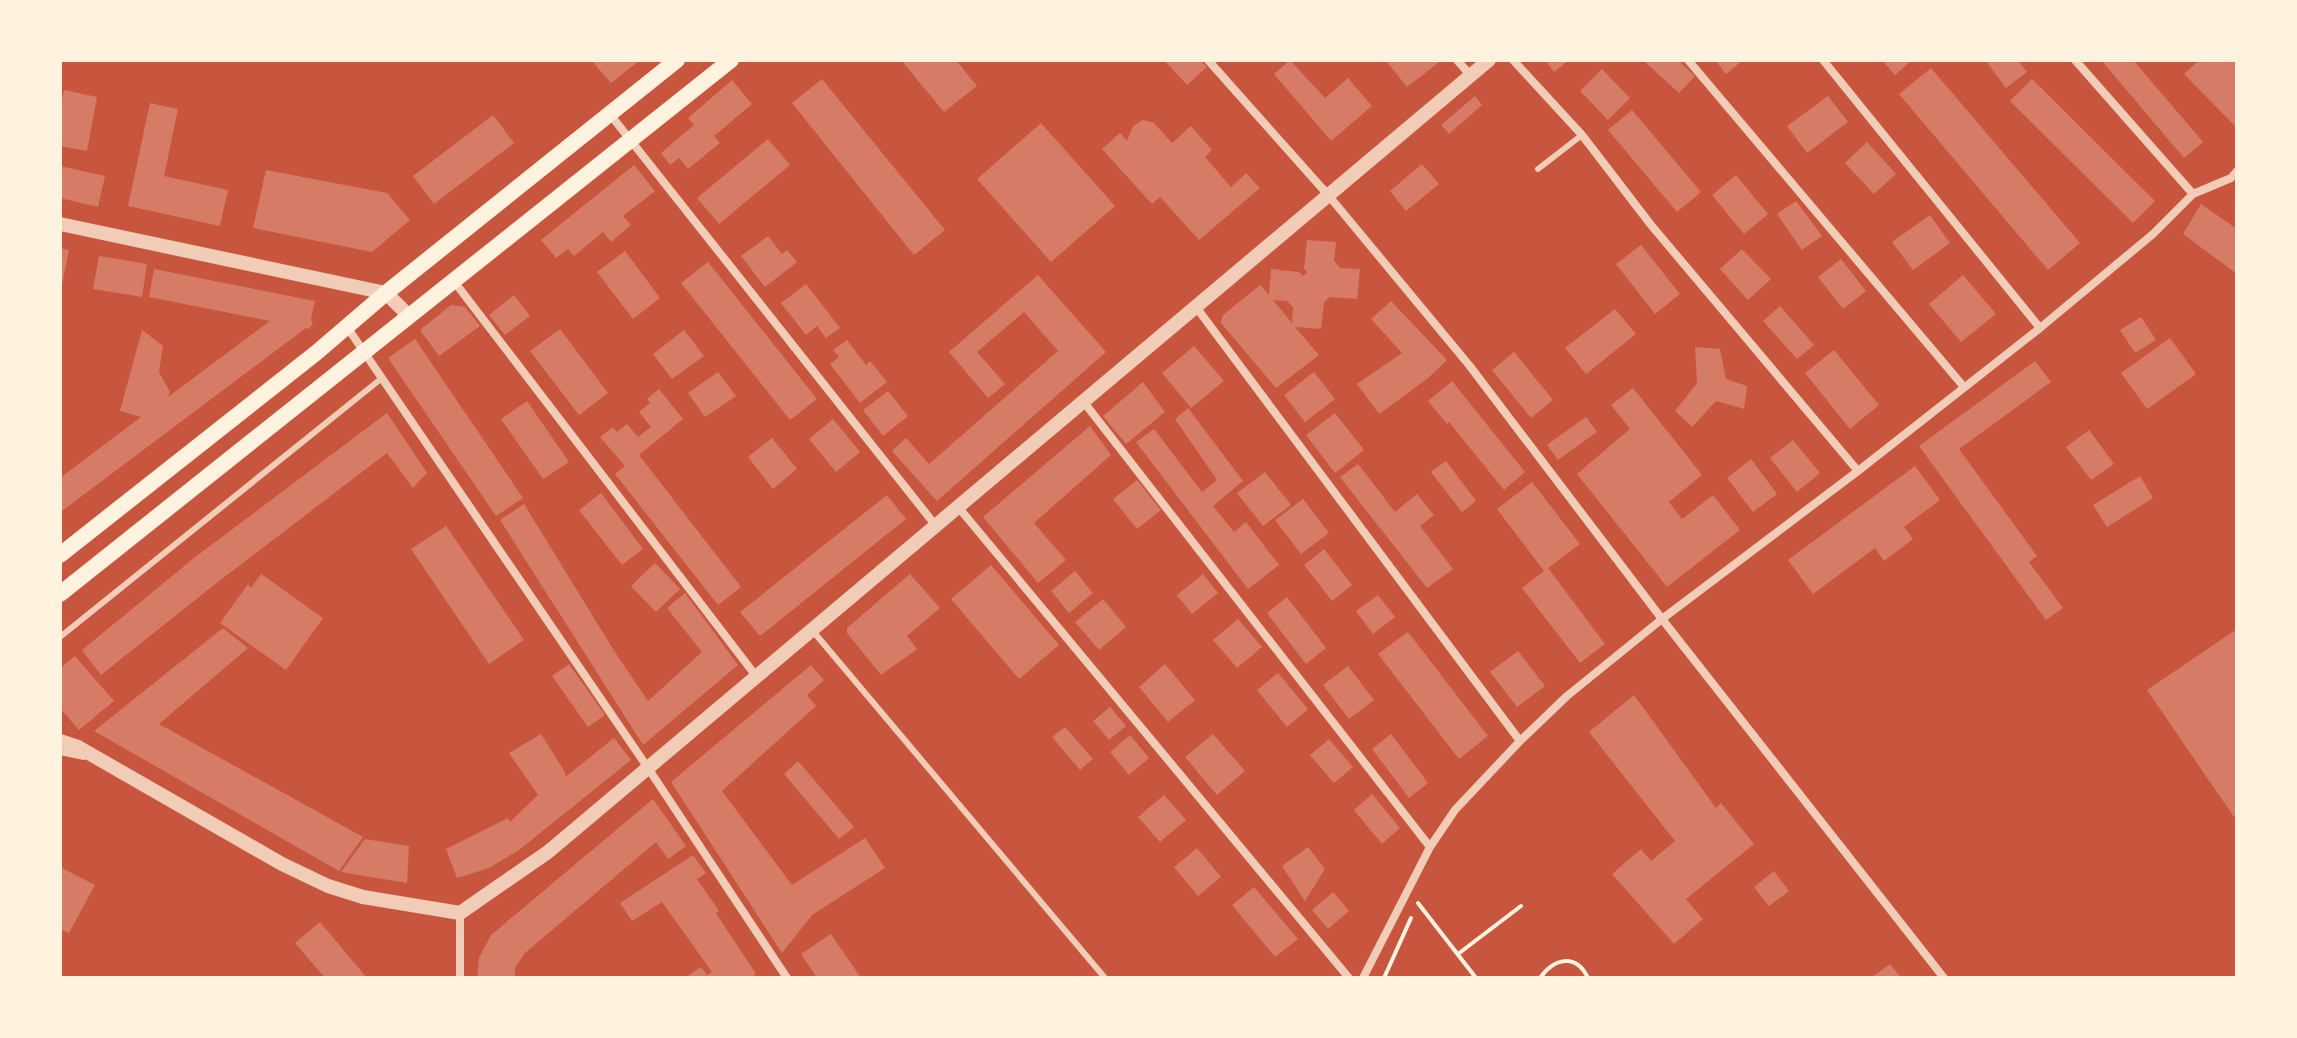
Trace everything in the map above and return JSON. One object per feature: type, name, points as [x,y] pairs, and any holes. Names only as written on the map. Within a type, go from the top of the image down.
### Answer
[{"type":"main road","points":[[60,555],[677,60]]},
{"type":"main road","points":[[60,594],[731,60]]},
{"type":"street","points":[[1208,60],[1329,196],[1469,365],[1662,619],[1944,978]]},
{"type":"street","points":[[1457,60],[1471,76]]},
{"type":"street","points":[[60,741],[78,747],[282,864],[328,886],[363,897],[460,913],[548,852],[1489,60]]},
{"type":"street","points":[[1513,60],[1582,135],[1651,225],[1858,471]]},
{"type":"street","points":[[1688,60],[1964,387]]},
{"type":"street","points":[[1823,60],[2040,328]]},
{"type":"street","points":[[2075,60],[2193,194]]},
{"type":"street","points":[[609,113],[936,526]]},
{"type":"street","points":[[1363,978],[1430,847],[1455,810],[1567,696],[1662,619],[2040,328],[2153,234],[2193,194],[2231,178],[2237,171]]},
{"type":"street","points":[[60,224],[386,293],[408,315]]},
{"type":"street","points":[[453,280],[756,676]]},
{"type":"street","points":[[1196,307],[1520,741]]},
{"type":"street","points":[[347,326],[648,768],[784,977]]},
{"type":"street","points":[[1082,401],[1430,847]]},
{"type":"street","points":[[959,508],[1349,978]]},
{"type":"street","points":[[60,731],[78,747]]},
{"type":"street","points":[[460,913],[460,978]]},
{"type":"lane","points":[[1538,169],[1582,135]]},
{"type":"lane","points":[[60,637],[382,378]]},
{"type":"lane","points":[[812,630],[1105,978]]},
{"type":"lane","points":[[60,752],[111,766]]},
{"type":"path","points":[[1384,978],[1419,901],[1476,978]]},
{"type":"path","points":[[1458,954],[1521,906]]},
{"type":"path","points":[[1540,978],[1552,964],[1566,959],[1578,963],[1588,978]]},
{"type":"building","points":[[591,60],[640,60],[611,83]]},
{"type":"building","points":[[901,60],[956,60],[977,86],[944,112]]},
{"type":"building","points":[[1164,60],[1200,60],[1207,67],[1187,85]]},
{"type":"building","points":[[1290,60],[1325,98],[1348,78],[1372,106],[1331,141],[1274,74]]},
{"type":"building","points":[[1442,60],[1407,87],[1387,62]]},
{"type":"building","points":[[1545,60],[1569,60],[1554,72]]},
{"type":"building","points":[[1678,60],[1695,76],[1679,93],[1645,62]]},
{"type":"building","points":[[1715,60],[1743,60],[1726,74]]},
{"type":"building","points":[[1882,60],[1912,60],[1895,75]]},
{"type":"building","points":[[1985,60],[2018,60],[2027,72],[2006,88]]},
{"type":"building","points":[[2101,60],[2133,60],[2203,142],[2184,158]]},
{"type":"building","points":[[2199,60],[2237,60],[2237,128],[2184,74]]},
{"type":"building","points":[[1931,68],[2080,243],[2048,270],[1899,94]]},
{"type":"building","points":[[1602,69],[1630,98],[1608,120],[1580,91]]},
{"type":"building","points":[[822,79],[945,230],[914,255],[792,103]]},
{"type":"building","points":[[2032,79],[2155,201],[2133,223],[2010,101]]},
{"type":"building","points":[[732,80],[752,104],[714,136],[720,143],[688,169],[679,158],[670,165],[661,153],[694,125],[688,118]]},
{"type":"building","points":[[64,90],[97,97],[87,151],[60,146],[60,109]]},
{"type":"building","points":[[1475,96],[1482,105],[1449,134],[1441,125]]},
{"type":"building","points":[[1828,96],[1848,122],[1807,153],[1787,126]]},
{"type":"building","points":[[150,103],[178,109],[164,176],[228,190],[220,226],[128,206]]},
{"type":"building","points":[[1632,110],[1701,192],[1677,212],[1608,130]]},
{"type":"building","points":[[493,115],[514,143],[434,204],[413,176]]},
{"type":"building","points":[[1143,120],[1154,123],[1172,143],[1191,126],[1212,150],[1205,157],[1231,187],[1246,173],[1260,188],[1199,240],[1160,197],[1152,204],[1102,149],[1120,133],[1127,141],[1133,126]]},
{"type":"building","points":[[1041,123],[1115,206],[1051,262],[977,179]]},
{"type":"building","points":[[768,139],[790,165],[719,224],[697,198]]},
{"type":"building","points":[[1867,142],[1896,174],[1874,194],[1845,163]]},
{"type":"building","points":[[1422,164],[1439,184],[1406,211],[1390,191]]},
{"type":"building","points":[[634,165],[655,191],[623,216],[631,225],[611,242],[603,232],[574,256],[568,249],[556,258],[541,240]]},
{"type":"building","points":[[60,166],[105,176],[98,207],[60,198]]},
{"type":"building","points":[[266,170],[387,193],[410,220],[372,252],[253,228]]},
{"type":"building","points":[[1736,175],[1768,214],[1744,234],[1712,195]]},
{"type":"building","points":[[1796,201],[1822,236],[1802,250],[1777,214]]},
{"type":"building","points":[[2201,204],[2237,229],[2237,274],[2183,234]]},
{"type":"building","points":[[1930,215],[1950,243],[1913,270],[1892,242]]},
{"type":"building","points":[[768,236],[782,254],[787,250],[797,262],[765,287],[741,256]]},
{"type":"building","points":[[1307,240],[1336,242],[1334,261],[1340,268],[1360,269],[1357,299],[1330,297],[1324,302],[1321,329],[1295,327],[1319,355],[1276,388],[1221,323],[1222,316],[1260,285],[1269,295],[1271,269],[1299,272],[1303,276],[1307,272],[1304,269]],"holes":[[[1273,300],[1287,301],[1293,307],[1292,323]]]},
{"type":"building","points":[[1641,245],[1680,294],[1655,314],[1616,264]]},
{"type":"building","points":[[60,248],[69,250],[61,290],[60,290]]},
{"type":"building","points":[[1742,249],[1771,279],[1748,300],[1720,269]]},
{"type":"building","points":[[625,251],[660,298],[633,319],[597,272]]},
{"type":"building","points":[[99,256],[147,264],[142,297],[93,289]]},
{"type":"building","points":[[1841,259],[1866,291],[1843,309],[1818,277]]},
{"type":"building","points":[[708,262],[817,399],[790,420],[681,283]]},
{"type":"building","points":[[154,269],[315,301],[313,323],[309,329],[306,328],[62,511],[60,478],[141,417],[120,411],[142,330],[163,346],[159,372],[170,392],[168,397],[270,321],[149,297]]},
{"type":"building","points":[[1038,275],[1106,352],[937,501],[892,451],[906,438],[929,464],[1058,351],[1024,312],[977,352],[1005,384],[988,398],[949,352]]},
{"type":"building","points":[[1963,275],[1996,314],[1961,342],[1929,304]]},
{"type":"building","points":[[806,284],[840,328],[826,338],[817,326],[806,335],[781,303]]},
{"type":"building","points":[[514,295],[530,316],[505,335],[489,315]]},
{"type":"building","points":[[1391,301],[1447,360],[1427,379],[1379,414],[1357,384],[1402,353],[1371,319]]},
{"type":"building","points":[[451,305],[465,307],[480,326],[439,356],[420,330]]},
{"type":"building","points":[[1780,306],[1814,345],[1797,359],[1763,321]]},
{"type":"building","points":[[1615,309],[1636,334],[1586,374],[1565,348]]},
{"type":"building","points":[[2141,317],[2156,340],[2135,353],[2120,330]]},
{"type":"building","points":[[560,329],[608,393],[579,415],[530,351]]},
{"type":"building","points":[[684,330],[704,356],[672,379],[653,354]]},
{"type":"building","points":[[2170,338],[2196,374],[2147,409],[2121,373]]},
{"type":"building","points":[[415,339],[523,498],[496,516],[388,358]]},
{"type":"building","points":[[847,340],[866,365],[870,361],[887,382],[860,403],[830,364],[839,357],[833,350]]},
{"type":"building","points":[[1194,346],[1224,381],[1191,408],[1162,373]]},
{"type":"building","points":[[1695,347],[1720,349],[1726,379],[1747,386],[1744,409],[1716,401],[1692,427],[1675,411],[1697,383]]},
{"type":"building","points":[[1834,350],[1879,405],[1850,429],[1805,373]]},
{"type":"building","points":[[1514,352],[1553,400],[1531,418],[1492,370]]},
{"type":"building","points":[[2035,361],[2051,382],[1959,449],[2037,556],[2029,562],[2063,608],[2046,620],[1919,446]]},
{"type":"building","points":[[718,372],[736,396],[705,417],[688,393]]},
{"type":"building","points":[[1314,372],[1335,399],[1305,422],[1284,395]]},
{"type":"building","points":[[1452,381],[1525,472],[1504,490],[1428,401]]},
{"type":"building","points":[[1143,382],[1165,412],[1126,444],[1103,416]]},
{"type":"building","points":[[1633,388],[1702,475],[1669,502],[1682,519],[1713,495],[1740,530],[1667,587],[1577,474],[1630,429],[1611,405]]},
{"type":"building","points":[[659,389],[683,419],[639,455],[741,587],[718,605],[615,474],[625,466],[600,437],[613,427],[617,432],[627,424],[638,437],[651,427],[639,412],[650,403],[647,399]]},
{"type":"building","points":[[888,391],[908,416],[883,436],[863,410]]},
{"type":"building","points":[[527,401],[569,462],[543,479],[501,419]]},
{"type":"building","points":[[1188,408],[1243,481],[1213,506],[1234,532],[1246,522],[1279,565],[1248,589],[1136,442],[1154,429],[1202,492],[1217,480],[1175,419]]},
{"type":"building","points":[[387,413],[427,473],[413,488],[387,453],[101,675],[82,650],[194,558]]},
{"type":"building","points":[[1335,413],[1364,450],[1335,473],[1306,435]]},
{"type":"building","points":[[1586,417],[1597,432],[1558,460],[1547,445]]},
{"type":"building","points":[[833,419],[860,452],[836,472],[809,439]]},
{"type":"building","points":[[1090,426],[1111,455],[1034,523],[1066,560],[1038,583],[983,517]]},
{"type":"building","points":[[2089,430],[2114,464],[2091,480],[2066,447]]},
{"type":"building","points":[[772,438],[797,469],[773,489],[748,457]]},
{"type":"building","points":[[1793,440],[1820,473],[1797,492],[1770,458]]},
{"type":"building","points":[[1751,459],[1777,494],[1753,512],[1727,478]]},
{"type":"building","points":[[1446,461],[1476,501],[1462,512],[1431,472]]},
{"type":"building","points":[[1358,464],[1395,512],[1417,494],[1434,515],[1420,526],[1453,569],[1427,588],[1340,477]]},
{"type":"building","points":[[1915,466],[1940,500],[1904,527],[1913,539],[1884,561],[1875,548],[1813,594],[1788,560]]},
{"type":"building","points":[[1265,472],[1291,505],[1263,526],[1237,493]]},
{"type":"building","points":[[2140,476],[2153,498],[2107,527],[2093,505]]},
{"type":"building","points":[[1137,480],[1161,510],[1137,529],[1113,499]]},
{"type":"building","points":[[1532,482],[1580,544],[1548,568],[1605,644],[1580,663],[1522,588],[1544,571],[1497,509]]},
{"type":"building","points":[[601,493],[643,549],[622,565],[579,510]]},
{"type":"building","points":[[887,495],[906,519],[760,636],[740,612]]},
{"type":"building","points":[[1303,499],[1329,533],[1301,554],[1275,520]]},
{"type":"building","points":[[524,504],[648,701],[702,652],[667,608],[685,593],[738,665],[643,745],[500,520]]},
{"type":"building","points":[[446,526],[524,640],[489,664],[411,549]]},
{"type":"building","points":[[1324,549],[1352,585],[1332,601],[1304,565]]},
{"type":"building","points":[[655,563],[680,589],[656,612],[631,586]]},
{"type":"building","points":[[991,565],[1059,645],[1019,679],[951,599]]},
{"type":"building","points":[[1075,571],[1093,593],[1069,613],[1051,591]]},
{"type":"building","points":[[261,574],[323,618],[286,670],[220,623],[248,584],[251,588]]},
{"type":"building","points":[[910,574],[940,608],[907,636],[917,649],[881,675],[847,633],[847,628]]},
{"type":"building","points":[[1203,574],[1218,593],[1192,614],[1177,595]]},
{"type":"building","points":[[1378,595],[1395,617],[1373,634],[1356,611]]},
{"type":"building","points":[[1287,597],[1326,648],[1306,664],[1267,613]]},
{"type":"building","points":[[1103,599],[1126,627],[1099,650],[1075,622]]},
{"type":"building","points":[[1238,619],[1262,647],[1237,668],[1213,640]]},
{"type":"building","points":[[223,628],[248,648],[159,724],[363,837],[339,871],[94,731]]},
{"type":"building","points":[[2237,629],[2237,815],[2234,817],[2147,690]]},
{"type":"building","points":[[1408,632],[1488,736],[1459,759],[1378,654]]},
{"type":"building","points":[[1518,651],[1545,686],[1517,707],[1490,672]]},
{"type":"building","points":[[75,656],[114,701],[79,730],[60,708],[60,668]]},
{"type":"building","points":[[569,664],[605,715],[588,727],[552,676]]},
{"type":"building","points":[[1165,664],[1195,700],[1168,722],[1139,687]]},
{"type":"building","points":[[811,665],[824,680],[807,695],[816,706],[722,791],[792,885],[865,838],[885,868],[812,915],[782,953],[671,782]]},
{"type":"building","points":[[1348,666],[1374,700],[1349,719],[1323,685]]},
{"type":"building","points":[[1278,673],[1308,709],[1287,727],[1257,690]]},
{"type":"building","points":[[1634,695],[1716,808],[1721,803],[1754,844],[1686,899],[1703,919],[1674,944],[1612,874],[1641,849],[1651,861],[1675,841],[1589,732]]},
{"type":"building","points":[[1110,707],[1126,726],[1109,740],[1093,721]]},
{"type":"building","points":[[1065,727],[1093,759],[1080,770],[1052,737]]},
{"type":"building","points":[[541,734],[566,774],[564,778],[614,738],[631,760],[519,850],[489,868],[457,878],[446,849],[508,818],[510,822],[538,795],[509,753]]},
{"type":"building","points":[[1213,734],[1245,771],[1217,795],[1185,757]]},
{"type":"building","points":[[1391,734],[1428,783],[1409,798],[1372,749]]},
{"type":"building","points":[[1130,735],[1149,758],[1129,775],[1110,752]]},
{"type":"building","points":[[1329,739],[1353,767],[1334,783],[1310,755]]},
{"type":"building","points":[[798,761],[854,827],[839,839],[784,774]]},
{"type":"building","points":[[1372,794],[1400,828],[1382,844],[1354,810]]},
{"type":"building","points":[[1164,795],[1186,820],[1160,842],[1138,817]]},
{"type":"building","points":[[653,799],[686,846],[668,859],[656,842],[525,953],[515,968],[515,978],[477,978],[479,958],[491,935]]},
{"type":"building","points":[[365,839],[409,846],[407,883],[341,872]]},
{"type":"building","points":[[1308,847],[1325,869],[1305,901],[1282,866]]},
{"type":"building","points":[[1197,848],[1221,877],[1198,896],[1174,867]]},
{"type":"building","points":[[693,855],[706,873],[697,879],[756,974],[750,978],[685,978],[701,967],[707,975],[712,972],[662,902],[632,921],[620,903]]},
{"type":"building","points":[[60,867],[95,885],[69,933],[60,929]]},
{"type":"building","points":[[1774,871],[1789,891],[1769,906],[1754,887]]},
{"type":"building","points":[[1254,887],[1298,939],[1275,957],[1232,905]]},
{"type":"building","points":[[1333,892],[1349,911],[1328,929],[1312,910]]},
{"type":"building","points":[[320,922],[367,978],[325,978],[295,943]]},
{"type":"building","points":[[831,934],[861,978],[817,978],[801,954]]},
{"type":"building","points":[[1890,964],[1901,978],[1871,978]]}]
